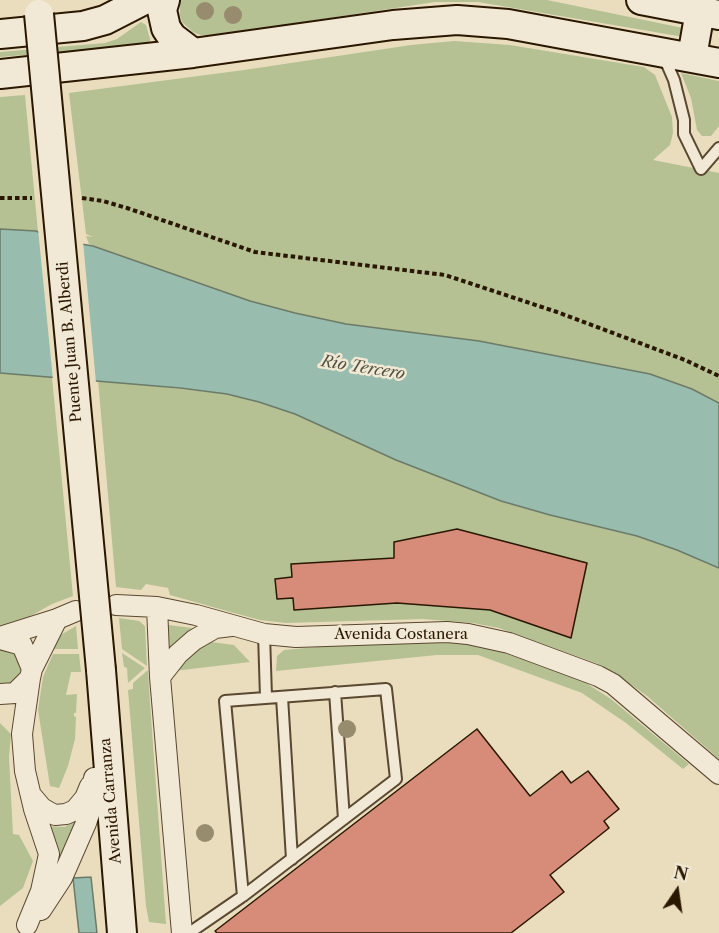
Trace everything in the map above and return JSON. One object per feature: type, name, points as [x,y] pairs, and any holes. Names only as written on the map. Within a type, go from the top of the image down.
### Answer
[{"type":"main road","points":[[0,34],[82,26],[105,20],[144,0]]},
{"type":"main road","points":[[165,0],[163,19],[166,28],[172,37],[193,53]]},
{"type":"main road","points":[[0,74],[193,53],[393,25],[458,20],[508,24],[706,60],[710,13],[641,0]]},
{"type":"main road","name":"Puente Juan B. Alberdi","points":[[38,7],[101,669]]},
{"type":"main road","name":"Avenida Carranza","points":[[101,669],[122,933]]},
{"type":"street","name":"Avenida Costanera","points":[[116,605],[157,607],[264,634],[296,637],[447,632],[509,643],[598,676],[613,684],[719,774]]},
{"type":"street","points":[[157,607],[160,677],[182,933]]},
{"type":"street","points":[[0,638],[76,611]]},
{"type":"street","points":[[0,694],[15,693],[31,673],[57,619]]},
{"type":"street","points":[[160,677],[178,654],[194,640],[215,628],[233,625]]},
{"type":"street","points":[[0,638],[22,645],[31,673],[22,734],[25,771],[49,854],[41,891],[22,929]]},
{"type":"street","points":[[0,700],[5,703],[22,734]]},
{"type":"street","points":[[31,795],[49,812],[56,815],[75,810],[85,798],[94,778],[106,738]]},
{"type":"street","points":[[22,929],[48,902],[62,878],[90,811],[94,778]]},
{"type":"lane","points":[[657,51],[667,64],[674,80],[684,120],[684,134],[701,169],[719,148]]},
{"type":"lane","points":[[264,634],[266,698]]},
{"type":"lane","points":[[189,933],[243,896],[396,779],[386,689],[225,700],[243,896]]},
{"type":"lane","points":[[336,692],[344,819]]},
{"type":"lane","points":[[282,697],[292,859]]},
{"type":"path","points":[[0,198],[34,198]]},
{"type":"path","points":[[80,198],[103,201],[127,208],[255,252],[446,275],[568,316],[685,360],[719,376]]},
{"type":"shaded area","points":[[180,0],[547,0],[683,28],[682,36],[678,36],[478,2],[435,2],[200,35],[182,22]]},
{"type":"shaded area","points":[[141,22],[146,25],[150,39],[146,45],[0,57],[0,52],[105,43],[117,39]]},
{"type":"shaded area","points":[[454,41],[510,45],[644,67],[655,75],[672,117],[673,133],[670,145],[653,160],[719,173],[719,403],[692,389],[650,374],[479,341],[346,324],[295,313],[250,301],[89,244],[86,236],[93,237],[86,234],[69,93]]},
{"type":"shaded area","points":[[681,73],[719,81],[719,126],[711,136],[702,136],[697,130],[691,98]]},
{"type":"shaded area","points":[[25,95],[38,232],[0,229],[0,97]]},
{"type":"shaded area","points":[[0,373],[52,377],[73,596],[0,629]]},
{"type":"shaded area","points":[[98,380],[227,394],[260,402],[295,414],[501,501],[637,536],[719,568],[719,759],[647,696],[613,672],[596,663],[499,628],[473,623],[423,619],[286,623],[260,620],[170,595],[168,588],[146,584],[141,590],[116,587]],"holes":[[[457,529],[587,563],[571,638],[490,610],[397,603],[294,610],[293,598],[277,599],[275,579],[292,577],[292,564],[394,558],[394,542]]]},
{"type":"shaded area","points":[[119,618],[139,621],[145,626],[147,666],[122,649]]},
{"type":"shaded area","points":[[168,625],[192,628],[170,651]]},
{"type":"shaded area","points":[[76,626],[78,649],[55,649],[50,646],[59,636]]},
{"type":"shaded area","points":[[211,642],[234,645],[250,662],[174,671],[203,644]]},
{"type":"shaded area","points":[[450,642],[491,648],[586,683],[611,699],[689,764],[683,769],[626,723],[582,693],[478,655],[437,655],[276,671],[277,656],[284,650],[339,645]]},
{"type":"shaded area","points":[[0,646],[23,656],[25,673],[14,687],[0,688]]},
{"type":"shaded area","points":[[122,653],[145,668],[128,683],[127,668],[124,667]]},
{"type":"shaded area","points":[[53,654],[79,654],[81,672],[71,672],[66,695],[77,694],[76,713],[74,713],[76,717],[75,739],[59,788],[50,786],[38,710],[43,677]]},
{"type":"shaded area","points":[[148,670],[166,924],[149,922],[146,906],[128,690],[133,689],[133,683]]},
{"type":"shaded area","points":[[0,723],[11,734],[9,757],[13,834],[19,835],[33,861],[23,888],[0,906]]},
{"type":"shaded area","points":[[75,819],[77,820],[52,877],[47,826],[65,827]]},
{"type":"water","name":"Río Tercero","points":[[0,229],[36,231],[57,240],[93,246],[250,301],[295,313],[346,324],[479,341],[650,374],[692,389],[719,403],[719,568],[637,536],[501,501],[396,460],[295,414],[259,402],[227,394],[180,388],[0,373]]},
{"type":"water","points":[[91,877],[97,933],[79,933],[73,878]]},
{"type":"pier","points":[[38,229],[58,237],[83,241],[96,383],[53,380]]},
{"type":"building","points":[[457,529],[587,563],[571,638],[490,610],[397,603],[294,610],[293,598],[277,599],[275,579],[292,577],[291,564],[394,558],[394,542]]},
{"type":"building","points":[[477,729],[530,796],[562,771],[571,783],[588,771],[619,809],[604,821],[609,828],[550,875],[564,892],[511,933],[217,933],[215,931]]}]
